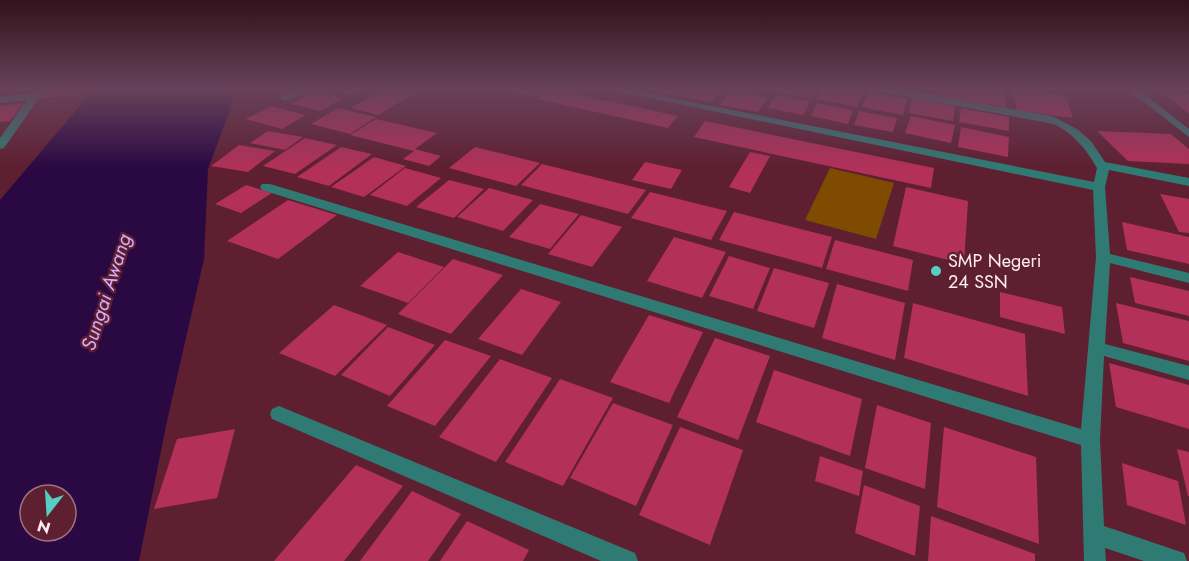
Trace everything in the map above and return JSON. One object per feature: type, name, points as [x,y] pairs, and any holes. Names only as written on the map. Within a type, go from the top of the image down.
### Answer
[{"type":"street","points":[[0,146],[23,115]]},
{"type":"street","points":[[742,115],[1099,187]]},
{"type":"street","points":[[1032,115],[1065,123],[1073,128],[1103,168],[1099,187],[1103,257],[1090,440],[1095,561]]},
{"type":"street","points":[[1165,115],[1189,134]]},
{"type":"street","points":[[1101,165],[1189,182]]},
{"type":"street","points":[[266,187],[1090,440]]},
{"type":"street","points":[[1103,257],[1189,278]]},
{"type":"street","points":[[1096,348],[1189,373]]},
{"type":"street","points":[[279,414],[627,561]]},
{"type":"street","points":[[1093,533],[1176,561]]},
{"type":"shaded area","points":[[830,168],[894,183],[876,239],[805,220]]},
{"type":"water","name":"Sungai Awang","points":[[72,115],[228,115],[208,169],[204,259],[167,421],[139,561],[0,561],[0,200]]},
{"type":"building","points":[[0,115],[15,115],[10,121],[0,122]]},
{"type":"building","points":[[253,115],[306,115],[282,129],[246,119]]},
{"type":"building","points":[[326,115],[376,117],[350,134],[311,124]]},
{"type":"building","points":[[610,115],[678,116],[668,128]]},
{"type":"building","points":[[811,115],[851,115],[848,124]]},
{"type":"building","points":[[858,115],[897,118],[893,132],[854,125]]},
{"type":"building","points":[[921,115],[954,115],[953,121]]},
{"type":"building","points":[[960,115],[999,115],[1009,117],[1009,131],[959,122]]},
{"type":"building","points":[[1053,115],[1072,115],[1073,118]]},
{"type":"building","points":[[911,116],[955,125],[951,143],[905,133]]},
{"type":"building","points":[[376,119],[437,133],[415,149],[441,156],[429,166],[403,159],[414,151],[350,135]]},
{"type":"building","points":[[705,121],[934,168],[931,188],[694,137]]},
{"type":"building","points":[[961,127],[1009,137],[1008,157],[958,147]]},
{"type":"building","points":[[268,131],[303,137],[285,150],[250,143]]},
{"type":"building","points":[[1097,131],[1171,134],[1189,149],[1189,164],[1128,161]]},
{"type":"building","points":[[305,138],[337,145],[295,174],[263,166]]},
{"type":"building","points":[[239,145],[275,151],[248,172],[211,166]]},
{"type":"building","points":[[341,147],[372,154],[329,186],[297,177]]},
{"type":"building","points":[[475,147],[540,163],[516,186],[449,168]]},
{"type":"building","points":[[750,152],[770,156],[750,193],[729,187]]},
{"type":"building","points":[[374,157],[406,166],[364,197],[331,187]]},
{"type":"building","points":[[645,162],[682,170],[671,189],[632,180]]},
{"type":"building","points":[[542,164],[646,190],[628,214],[521,185]]},
{"type":"building","points":[[405,168],[441,178],[407,206],[370,195]]},
{"type":"building","points":[[449,180],[484,189],[454,218],[416,207]]},
{"type":"building","points":[[246,185],[272,193],[241,213],[215,204]]},
{"type":"building","points":[[906,187],[968,201],[964,264],[893,246]]},
{"type":"building","points":[[489,188],[533,200],[503,231],[457,217]]},
{"type":"building","points":[[650,192],[727,211],[711,240],[631,218]]},
{"type":"building","points":[[1160,194],[1189,199],[1189,233],[1179,232]]},
{"type":"building","points":[[288,200],[337,215],[278,259],[227,241]]},
{"type":"building","points":[[540,204],[579,214],[550,249],[509,237]]},
{"type":"building","points":[[734,212],[832,237],[822,268],[719,240]]},
{"type":"building","points":[[581,215],[622,227],[592,267],[548,254]]},
{"type":"building","points":[[1122,222],[1189,237],[1189,264],[1127,250]]},
{"type":"building","points":[[674,237],[726,252],[702,298],[647,281]]},
{"type":"building","points":[[835,240],[913,260],[908,291],[826,269]]},
{"type":"building","points":[[398,252],[444,267],[408,303],[360,286]]},
{"type":"building","points":[[729,256],[770,268],[753,309],[709,296]]},
{"type":"building","points":[[453,259],[503,275],[451,334],[398,314]]},
{"type":"building","points":[[774,268],[829,283],[814,328],[757,311]]},
{"type":"building","points":[[1130,277],[1189,291],[1189,316],[1135,303]]},
{"type":"building","points":[[837,284],[905,303],[895,360],[822,338]]},
{"type":"building","points":[[521,289],[561,302],[522,355],[478,339]]},
{"type":"building","points":[[1000,292],[1062,307],[1065,334],[1000,317]]},
{"type":"building","points":[[913,303],[1025,334],[1028,396],[904,358]]},
{"type":"building","points":[[1116,303],[1189,321],[1189,361],[1123,343]]},
{"type":"building","points":[[334,305],[387,325],[335,376],[279,353]]},
{"type":"building","points":[[649,315],[703,332],[669,403],[610,382]]},
{"type":"building","points":[[388,327],[435,345],[390,396],[341,375]]},
{"type":"building","points":[[715,338],[770,356],[738,440],[677,417]]},
{"type":"building","points":[[445,340],[491,356],[435,426],[387,406]]},
{"type":"building","points":[[500,359],[552,378],[496,462],[439,437]]},
{"type":"building","points":[[1109,363],[1189,385],[1189,429],[1116,407]]},
{"type":"building","points":[[774,370],[862,399],[850,456],[756,422]]},
{"type":"building","points":[[560,379],[613,398],[563,486],[505,462]]},
{"type":"building","points":[[613,403],[673,425],[636,506],[570,478]]},
{"type":"building","points":[[877,405],[931,423],[925,489],[865,468]]},
{"type":"building","points":[[680,427],[743,450],[710,545],[639,515]]},
{"type":"building","points":[[944,427],[1036,457],[1039,544],[937,507]]},
{"type":"building","points":[[235,429],[217,498],[154,509],[177,439]]},
{"type":"building","points":[[1177,449],[1189,452],[1189,496],[1188,496]]},
{"type":"building","points":[[820,456],[863,471],[859,496],[815,481]]},
{"type":"building","points":[[1122,463],[1178,481],[1186,525],[1127,505]]},
{"type":"building","points":[[356,465],[403,486],[344,561],[274,561]]},
{"type":"building","points":[[864,485],[920,506],[915,556],[855,533]]},
{"type":"building","points":[[412,491],[461,514],[428,561],[360,561]]},
{"type":"building","points":[[931,516],[1035,554],[1035,561],[928,561]]},
{"type":"building","points":[[467,521],[529,550],[523,561],[440,561]]},
{"type":"place","name":"SMP Negeri 24 SSN","points":[[936,271]]}]
